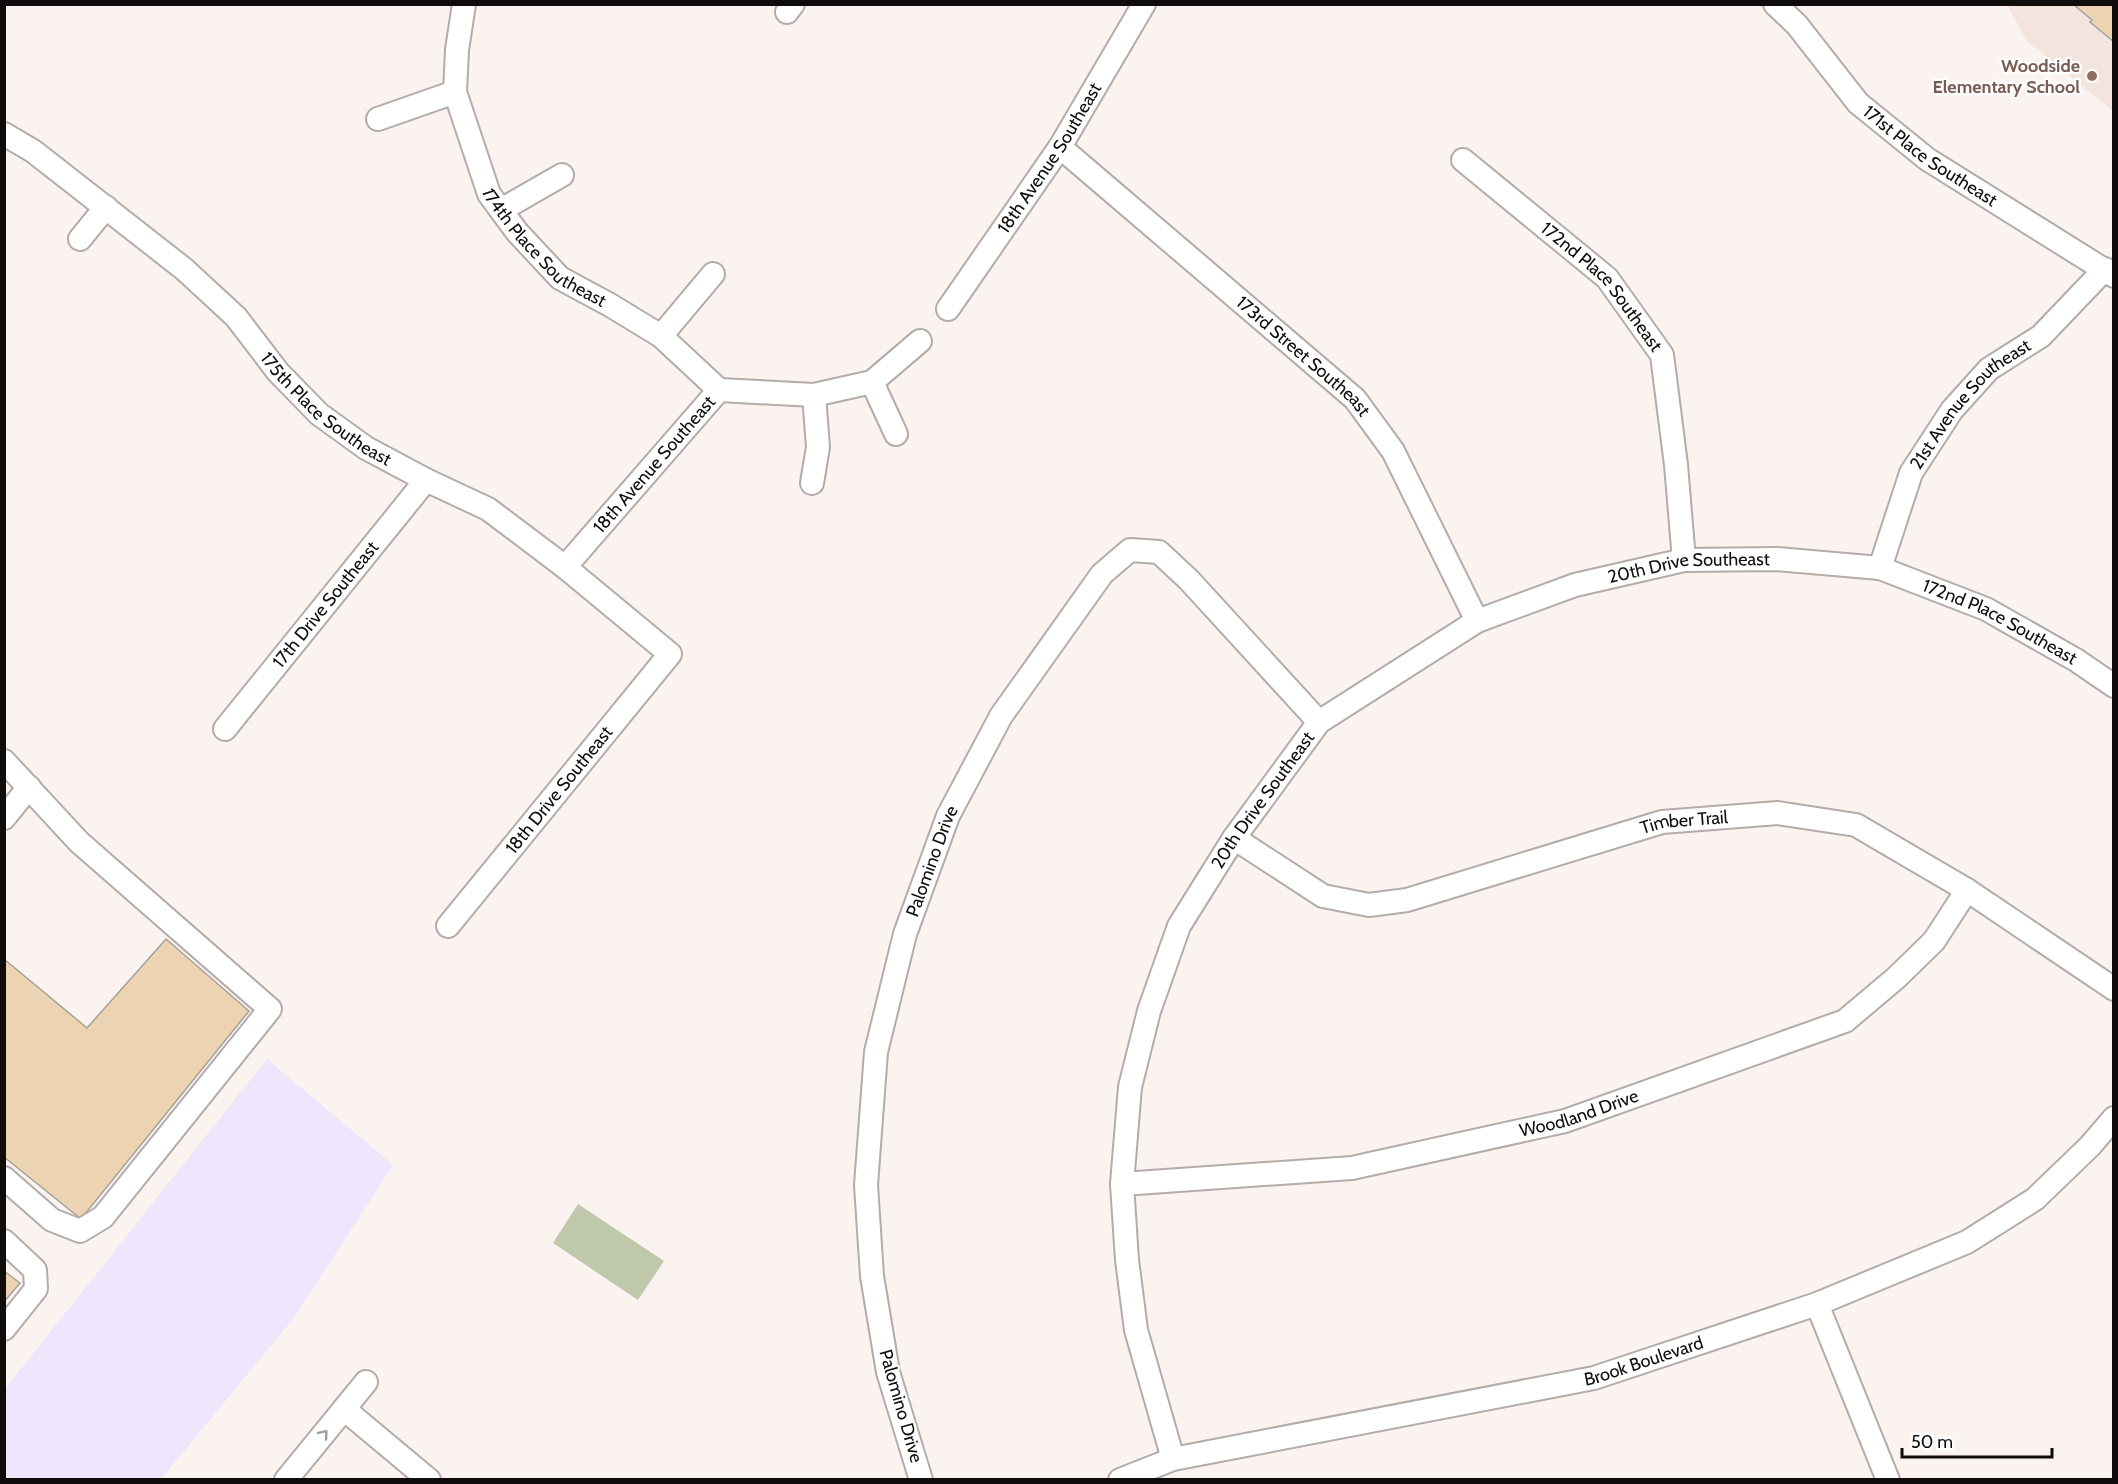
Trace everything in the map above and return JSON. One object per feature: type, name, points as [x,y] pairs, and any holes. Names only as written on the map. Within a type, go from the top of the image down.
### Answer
[{"type":"street","name":"174th Place Southeast","points":[[464,4],[457,50],[455,92],[489,194],[516,232],[560,278],[661,336],[719,390]]},
{"type":"street","name":"18th Avenue Southeast","points":[[948,309],[1060,147],[1144,4]]},
{"type":"street","name":"171st Place Southeast","points":[[1775,4],[1797,25],[1858,102],[1927,159],[2109,272]]},
{"type":"street","points":[[378,119],[455,92]]},
{"type":"street","name":"175th Place Southeast","points":[[4,134],[33,151],[184,269],[236,317],[278,372],[319,414],[366,448],[488,509],[565,567],[670,654]]},
{"type":"street","name":"173rd Street Southeast","points":[[1060,147],[1355,399],[1393,451],[1478,621]]},
{"type":"street","name":"172nd Place Southeast","points":[[1463,160],[1607,278],[1662,355],[1676,465],[1684,560]]},
{"type":"street","points":[[501,210],[562,175]]},
{"type":"street","points":[[80,239],[106,207]]},
{"type":"street","name":"21st Avenue Southeast","points":[[1880,568],[1911,473],[1952,410],[1989,369],[2041,336],[2109,272]]},
{"type":"street","points":[[661,336],[712,274]]},
{"type":"street","name":"18th Avenue Southeast","points":[[565,567],[719,390],[814,395],[872,382],[920,340]]},
{"type":"street","points":[[872,382],[896,434]]},
{"type":"street","points":[[812,483],[818,447],[814,395]]},
{"type":"street","name":"17th Drive Southeast","points":[[225,729],[426,480]]},
{"type":"street","name":"Palomino Drive","points":[[921,1479],[888,1372],[872,1276],[866,1185],[876,1052],[905,934],[948,816],[1001,716],[1102,574],[1130,549],[1160,552],[1189,580],[1319,722]]},
{"type":"street","name":"20th Drive Southeast","points":[[1173,1459],[1136,1330],[1127,1260],[1122,1184],[1130,1087],[1149,1011],[1179,926],[1234,838],[1319,722],[1478,621],[1575,585],[1684,560],[1777,559],[1880,568]]},
{"type":"street","name":"172nd Place Southeast","points":[[1880,568],[1986,609],[2076,660],[2114,686]]},
{"type":"street","name":"18th Drive Southeast","points":[[448,926],[670,654]]},
{"type":"street","points":[[4,760],[79,842],[270,1009],[103,1217],[80,1231],[52,1220],[4,1178]]},
{"type":"street","points":[[4,818],[29,787]]},
{"type":"street","name":"Timber Trail","points":[[1234,838],[1323,896],[1369,905],[1407,900],[1662,822],[1778,813],[1856,825],[1967,890],[2114,989]]},
{"type":"street","name":"Woodland Drive","points":[[1122,1184],[1352,1168],[1565,1121],[1845,1021],[1896,978],[1934,941],[1967,890]]},
{"type":"street","name":"Brook Boulevard","points":[[1120,1479],[1173,1459],[1594,1378],[1817,1304],[1967,1242],[2035,1199],[2090,1146],[2114,1118]]},
{"type":"street","points":[[4,1241],[34,1270],[36,1289],[4,1329]]},
{"type":"street","points":[[1817,1304],[1888,1479]]},
{"type":"street","points":[[286,1479],[366,1382]]},
{"type":"street","points":[[345,1409],[429,1479]]},
{"type":"shaded area","name":"Woodside Elementary School","points":[[2007,5],[2113,5],[2113,111],[2027,41]]},
{"type":"shaded area","points":[[267,1059],[393,1165],[293,1319],[161,1479],[5,1479],[5,1389]]},
{"type":"green space","points":[[578,1204],[664,1261],[638,1300],[553,1243]]},
{"type":"building","points":[[2114,4],[2114,42],[2074,5]]},
{"type":"building","points":[[166,939],[249,1011],[81,1219],[4,1157],[4,959],[87,1028]]},
{"type":"building","points":[[4,1271],[20,1283],[4,1302]]},
{"type":"place","name":"Woodside Elementary School","points":[[2092,76]]}]
